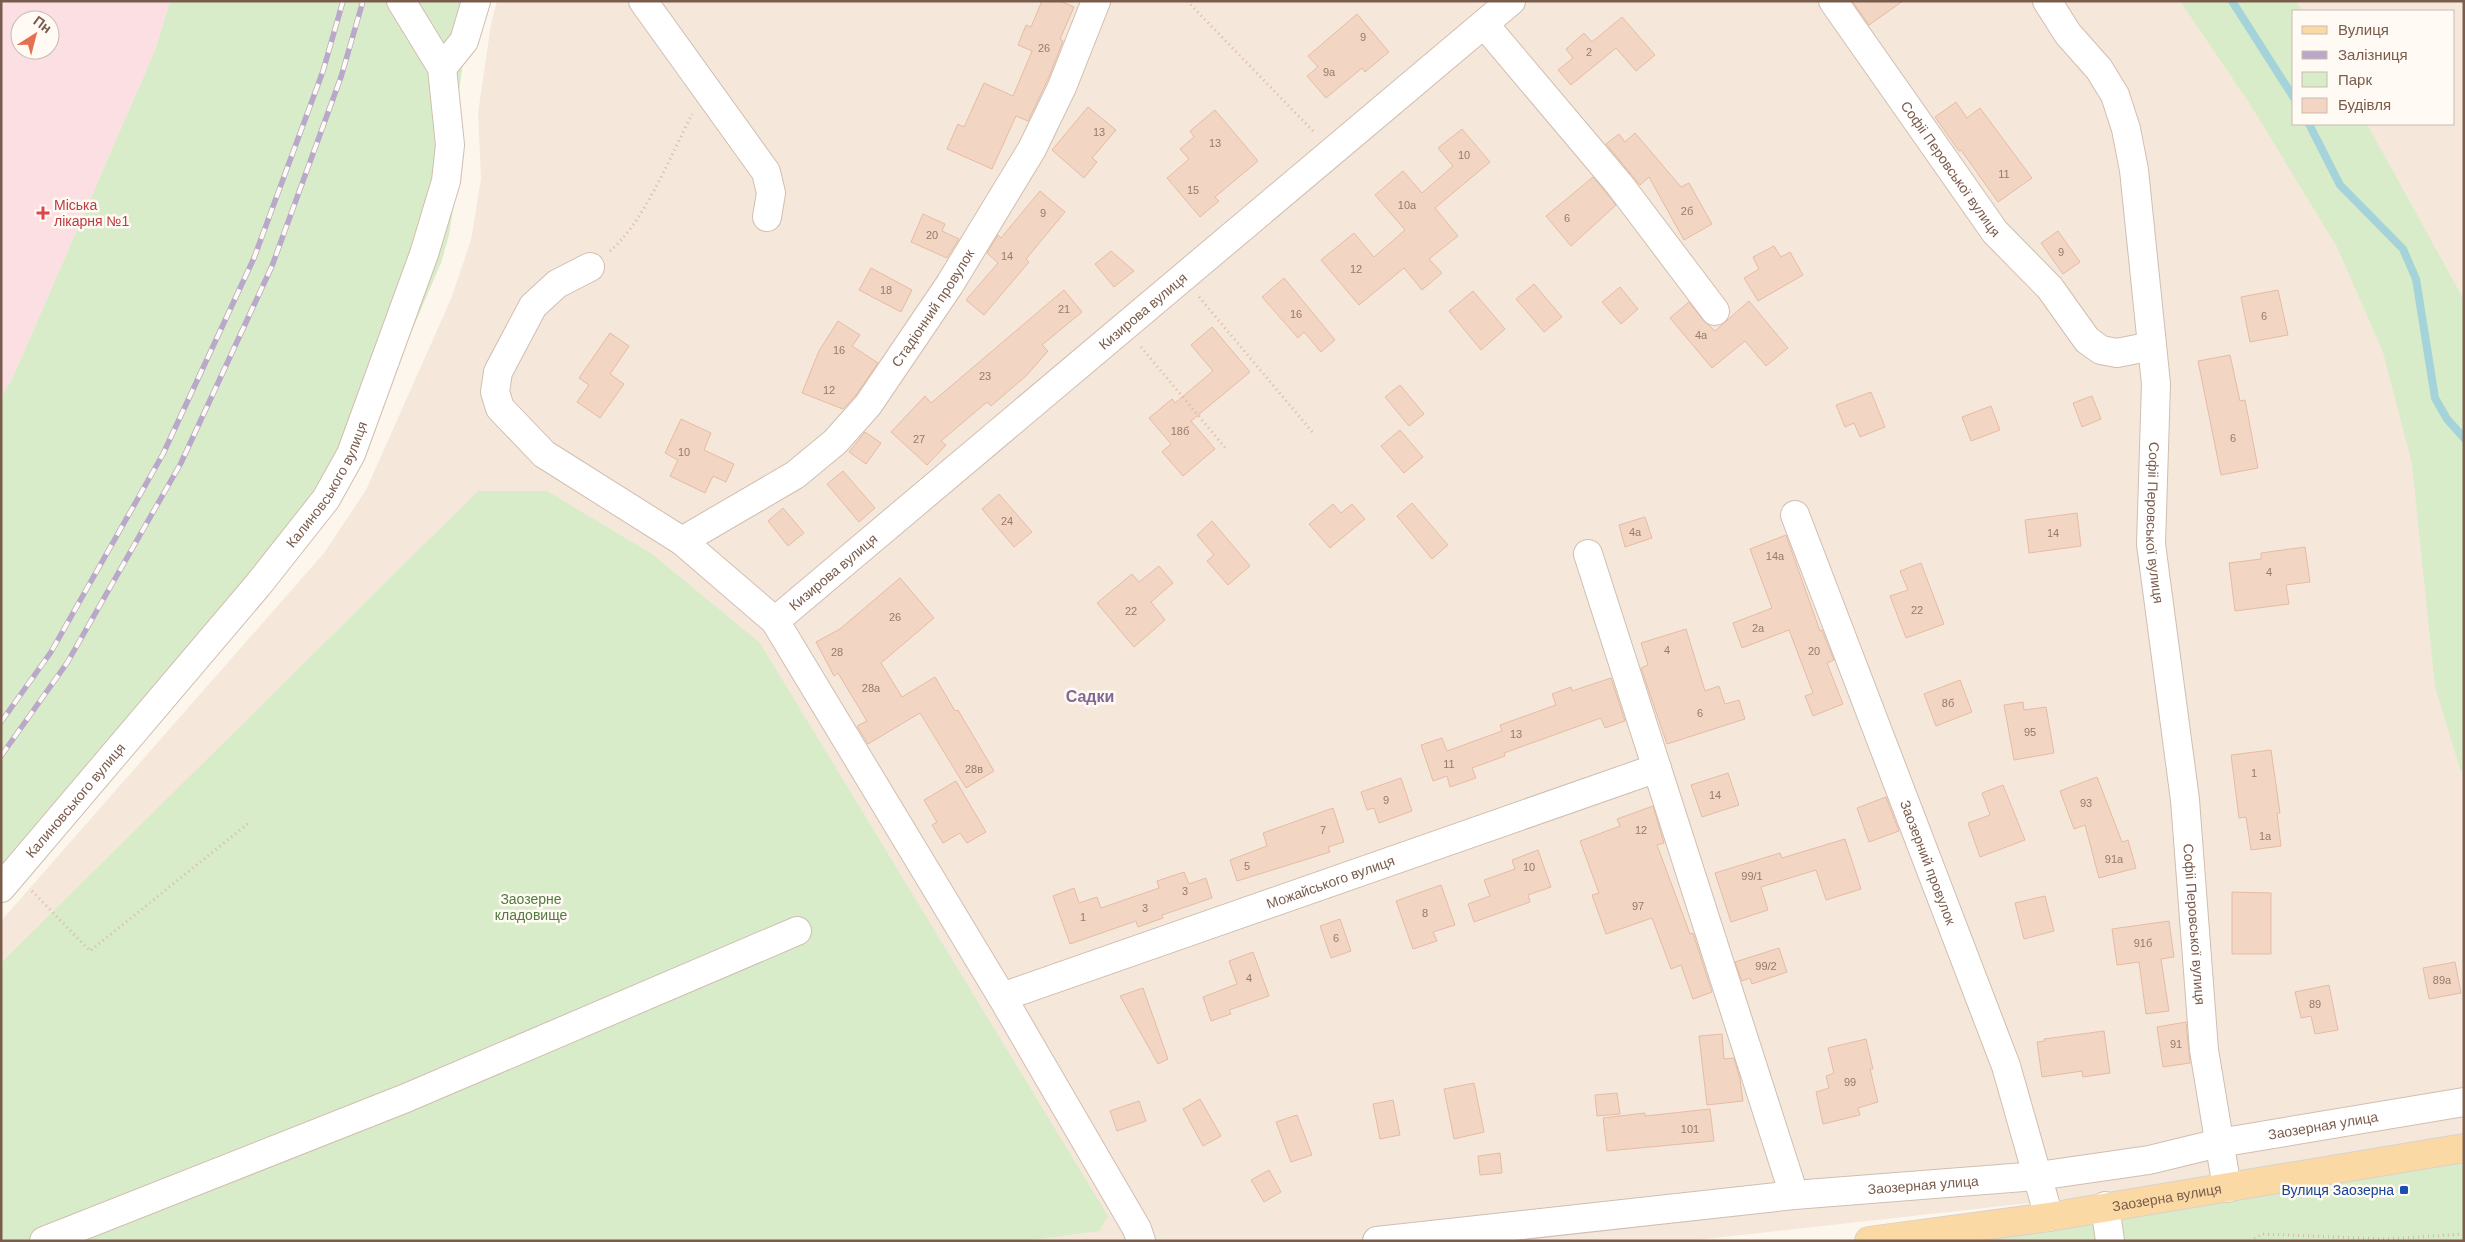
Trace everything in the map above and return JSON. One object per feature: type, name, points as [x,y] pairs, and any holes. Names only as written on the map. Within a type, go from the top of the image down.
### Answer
[{"type":"main road","name":"Заозерна вулиця","points":[[1869,1241],[1961,1236],[2049,1216],[2106,1206],[2464,1148]]},
{"type":"street","points":[[442,68],[464,41],[476,1]]},
{"type":"street","points":[[643,1],[766,172],[771,193],[767,217]]},
{"type":"street","name":"Стадіонний провулок","points":[[682,541],[795,475],[835,442],[868,405],[950,284],[1032,150],[1062,87],[1096,1]]},
{"type":"street","name":"Кизирова вулиця","points":[[775,620],[1511,1]]},
{"type":"street","name":"Софіі Перовської вулиця","points":[[1834,1],[1995,232],[2050,288],[2087,340],[2101,350],[2117,353],[2152,346],[2156,384],[2151,544],[2185,800],[2204,1050],[2226,1188]]},
{"type":"street","points":[[2047,1],[2068,34],[2099,69],[2115,95],[2126,129],[2134,170],[2152,346]]},
{"type":"street","name":"Калиновського вулиця","points":[[8,880],[258,585],[326,499],[347,461],[362,428],[424,254],[446,181],[450,145],[442,68],[403,4]]},
{"type":"street","points":[[1484,24],[1619,184],[1715,311]]},
{"type":"street","points":[[590,267],[557,284],[533,306],[498,372],[495,392],[500,408],[544,454],[682,541],[775,620],[1002,998],[1137,1230],[1141,1241]]},
{"type":"street","name":"Заозерний провулок","points":[[1795,515],[2006,1066],[2049,1216]]},
{"type":"street","points":[[1588,554],[1794,1195]]},
{"type":"street","name":"Можайського вулиця","points":[[1002,998],[1657,768]]},
{"type":"street","points":[[44,1241],[406,1098],[797,931]]},
{"type":"street","name":"Заозерная улица","points":[[1377,1241],[1794,1195],[2038,1176],[2149,1160],[2219,1143],[2464,1102]]},
{"type":"street","points":[[2106,1206],[2110,1241]]},
{"type":"path","points":[[1187,1],[1333,152]]},
{"type":"path","points":[[590,267],[622,241],[640,215],[705,88]]},
{"type":"path","points":[[1183,278],[1314,434]]},
{"type":"path","points":[[1124,327],[1228,450]]},
{"type":"path","points":[[8,880],[90,951],[250,822]]},
{"type":"path","points":[[2250,1241],[2262,1234],[2387,1239],[2464,1234]]},
{"type":"shaded area","name":"Міська лікарня №1","points":[[1,1],[170,1],[155,50],[13,377],[1,397]]},
{"type":"shaded area","points":[[497,1],[2464,1],[2464,1138],[2226,1181],[1688,1241],[1,1241],[1,921],[324,553],[366,490],[451,299],[471,240],[481,179],[478,113],[491,24]]},
{"type":"green space","points":[[170,1],[474,1],[469,20],[456,113],[458,177],[449,235],[441,263],[357,458],[1,886],[1,397],[13,377],[155,50]]},
{"type":"green space","points":[[2180,1],[2296,1],[2301,10],[2292,10],[2292,125],[2368,125],[2464,300],[2464,772],[2460,769],[2435,687],[2412,464],[2383,352],[2337,247],[2250,104]]},
{"type":"green space","name":"Заозерне кладовище","points":[[478,491],[547,491],[652,554],[760,643],[1108,1216],[1099,1231],[1024,1241],[1,1241],[1,963]]},
{"type":"green space","points":[[2464,1159],[2464,1241],[1879,1241],[2229,1202]]},
{"type":"building","points":[[1042,1],[1060,1],[1074,7],[1060,39],[1063,41],[1049,77],[1028,121],[1016,116],[992,169],[947,149],[958,124],[964,127],[984,83],[1013,96],[1032,51],[1018,45],[1026,25],[1031,27]]},
{"type":"building","points":[[1852,1],[1903,1],[1869,25]]},
{"type":"building","points":[[1357,14],[1389,52],[1365,72],[1362,68],[1326,98],[1307,76],[1318,67],[1308,56]]},
{"type":"building","points":[[1622,17],[1655,55],[1636,71],[1616,48],[1571,85],[1558,70],[1573,58],[1566,49],[1584,33],[1592,42]]},
{"type":"building","points":[[1956,102],[1967,118],[1980,108],[2032,178],[1998,202],[1935,117]]},
{"type":"building","points":[[1088,107],[1116,130],[1092,158],[1097,162],[1084,178],[1052,150]]},
{"type":"building","points":[[1215,110],[1258,161],[1215,197],[1219,201],[1200,217],[1167,178],[1189,159],[1180,149],[1194,137],[1190,131]]},
{"type":"building","points":[[1462,129],[1490,162],[1435,208],[1458,236],[1429,259],[1442,273],[1422,290],[1404,268],[1359,305],[1321,260],[1354,233],[1374,257],[1405,230],[1375,195],[1403,171],[1422,193],[1453,166],[1438,148]]},
{"type":"building","points":[[1635,133],[1681,187],[1689,183],[1712,224],[1684,240],[1649,177],[1640,185],[1606,144],[1619,134],[1625,142]]},
{"type":"building","points":[[1593,177],[1616,205],[1571,246],[1546,216]]},
{"type":"building","points":[[1040,191],[1065,212],[1026,259],[1029,262],[984,315],[966,300],[998,263],[987,253],[998,235],[1001,238]]},
{"type":"building","points":[[923,214],[945,224],[942,231],[959,239],[947,258],[911,242]]},
{"type":"building","points":[[2058,231],[2080,262],[2063,274],[2041,243]]},
{"type":"building","points":[[1774,246],[1781,257],[1790,252],[1803,275],[1758,301],[1744,278],[1759,269],[1753,257]]},
{"type":"building","points":[[1111,251],[1134,271],[1114,287],[1095,264]]},
{"type":"building","points":[[871,268],[912,290],[901,312],[859,290]]},
{"type":"building","points":[[1284,278],[1335,340],[1321,352],[1304,332],[1298,338],[1262,297]]},
{"type":"building","points":[[1534,284],[1562,317],[1544,332],[1516,299]]},
{"type":"building","points":[[1620,287],[1638,309],[1621,324],[1602,302]]},
{"type":"building","points":[[1064,290],[1082,312],[1042,345],[1048,351],[1026,376],[991,406],[987,402],[941,441],[946,445],[927,465],[891,432],[925,396],[931,403]]},
{"type":"building","points":[[2278,290],[2288,335],[2250,342],[2241,297]]},
{"type":"building","points":[[1473,291],[1505,329],[1481,350],[1449,311]]},
{"type":"building","points":[[1749,301],[1788,348],[1766,366],[1745,341],[1712,368],[1670,318],[1689,302],[1703,320],[1715,331]]},
{"type":"building","points":[[838,321],[860,335],[852,346],[878,363],[856,395],[843,409],[802,393],[819,351]]},
{"type":"building","points":[[1212,327],[1250,372],[1191,421],[1215,449],[1183,476],[1162,452],[1171,444],[1149,418],[1172,399],[1175,403],[1213,371],[1191,345]]},
{"type":"building","points":[[610,333],[629,346],[610,374],[624,384],[600,418],[577,402],[589,385],[579,378]]},
{"type":"building","points":[[2230,355],[2240,401],[2245,400],[2258,468],[2221,475],[2198,361]]},
{"type":"building","points":[[1400,385],[1424,414],[1409,426],[1385,397]]},
{"type":"building","points":[[1871,392],[1885,427],[1860,437],[1854,423],[1845,427],[1836,405]]},
{"type":"building","points":[[2092,396],[2101,419],[2082,427],[2073,403]]},
{"type":"building","points":[[1991,406],[2000,430],[1971,441],[1962,417]]},
{"type":"building","points":[[681,419],[711,433],[704,450],[734,464],[726,482],[713,476],[705,493],[670,476],[678,460],[665,453]]},
{"type":"building","points":[[1400,430],[1423,457],[1404,473],[1381,446]]},
{"type":"building","points":[[865,432],[881,443],[866,464],[849,452]]},
{"type":"building","points":[[843,471],[875,508],[859,522],[827,484]]},
{"type":"building","points":[[999,494],[1032,532],[1014,547],[982,509]]},
{"type":"building","points":[[1412,503],[1448,545],[1432,559],[1397,516]]},
{"type":"building","points":[[1333,504],[1341,513],[1352,504],[1365,519],[1330,548],[1309,524]]},
{"type":"building","points":[[783,508],[804,533],[788,546],[768,521]]},
{"type":"building","points":[[2077,513],[2081,546],[2029,553],[2025,520]]},
{"type":"building","points":[[1645,517],[1652,538],[1625,547],[1619,525]]},
{"type":"building","points":[[1212,521],[1250,566],[1228,585],[1207,561],[1214,555],[1197,535]]},
{"type":"building","points":[[1786,535],[1820,631],[1822,630],[1834,660],[1827,663],[1843,704],[1813,716],[1805,696],[1813,693],[1789,630],[1742,648],[1733,623],[1772,608],[1750,549]]},
{"type":"building","points":[[2305,547],[2310,582],[2286,585],[2289,604],[2235,611],[2229,563],[2261,559],[2261,553]]},
{"type":"building","points":[[1921,563],[1944,624],[1906,638],[1890,596],[1908,590],[1900,571]]},
{"type":"building","points":[[1159,566],[1173,583],[1151,602],[1165,620],[1134,647],[1097,603],[1132,574],[1139,582]]},
{"type":"building","points":[[900,578],[934,618],[881,663],[902,697],[935,677],[955,711],[958,710],[994,771],[966,788],[920,713],[868,744],[857,726],[867,721],[838,673],[834,676],[816,642],[840,629]]},
{"type":"building","points":[[1686,629],[1705,691],[1719,686],[1725,704],[1739,700],[1745,719],[1667,744],[1641,668],[1648,665],[1641,643]]},
{"type":"building","points":[[1611,678],[1625,721],[1605,728],[1601,718],[1504,753],[1505,756],[1472,768],[1476,778],[1450,787],[1447,776],[1433,781],[1421,745],[1442,738],[1447,751],[1502,731],[1500,725],[1556,705],[1552,694],[1571,687],[1572,691]]},
{"type":"building","points":[[1960,680],[1972,712],[1936,726],[1924,694]]},
{"type":"building","points":[[2023,702],[2024,710],[2046,707],[2054,753],[2014,760],[2004,705]]},
{"type":"building","points":[[2271,750],[2280,813],[2277,813],[2281,846],[2251,850],[2246,817],[2239,818],[2231,755]]},
{"type":"building","points":[[1728,773],[1739,805],[1702,817],[1691,785]]},
{"type":"building","points":[[2097,777],[2122,842],[2128,840],[2136,868],[2099,878],[2085,825],[2074,829],[2060,791]]},
{"type":"building","points":[[1401,778],[1412,811],[1379,823],[1374,808],[1367,810],[1361,792]]},
{"type":"building","points":[[956,781],[986,832],[967,843],[960,833],[943,843],[932,825],[937,822],[924,800]]},
{"type":"building","points":[[2003,785],[2025,840],[1980,857],[1968,823],[1990,815],[1982,793]]},
{"type":"building","points":[[1886,797],[1899,831],[1869,842],[1857,808]]},
{"type":"building","points":[[1653,806],[1664,843],[1657,845],[1690,934],[1693,933],[1712,992],[1693,999],[1681,965],[1671,969],[1652,918],[1606,934],[1592,895],[1599,893],[1580,841],[1620,826],[1617,819]]},
{"type":"building","points":[[1333,808],[1344,842],[1328,847],[1330,852],[1237,881],[1230,860],[1267,846],[1263,833]]},
{"type":"building","points":[[1845,839],[1861,889],[1826,900],[1816,870],[1761,887],[1768,910],[1731,922],[1715,873],[1780,853],[1782,858]]},
{"type":"building","points":[[1538,850],[1551,887],[1528,895],[1530,902],[1474,922],[1468,904],[1490,896],[1484,880],[1515,869],[1512,860]]},
{"type":"building","points":[[1184,872],[1189,884],[1206,878],[1212,898],[1162,915],[1163,918],[1138,927],[1136,921],[1070,944],[1053,896],[1074,888],[1079,903],[1097,897],[1101,908],[1159,888],[1157,881]]},
{"type":"building","points":[[1441,885],[1455,925],[1433,932],[1437,941],[1413,949],[1396,901]]},
{"type":"building","points":[[2232,892],[2271,893],[2271,954],[2232,954]]},
{"type":"building","points":[[2045,896],[2054,931],[2024,939],[2015,903]]},
{"type":"building","points":[[1340,919],[1351,951],[1331,958],[1320,926]]},
{"type":"building","points":[[2169,921],[2174,957],[2161,959],[2169,1011],[2146,1014],[2139,962],[2117,965],[2112,929]]},
{"type":"building","points":[[1779,948],[1787,972],[1752,984],[1750,978],[1742,981],[1735,962]]},
{"type":"building","points":[[1253,952],[1269,996],[1229,1010],[1231,1014],[1211,1021],[1203,997],[1237,984],[1229,961]]},
{"type":"building","points":[[2455,962],[2461,993],[2429,999],[2423,968]]},
{"type":"building","points":[[2329,985],[2338,1030],[2315,1034],[2311,1016],[2301,1018],[2295,992]]},
{"type":"building","points":[[1143,988],[1168,1059],[1158,1064],[1120,996]]},
{"type":"building","points":[[2186,1022],[2190,1063],[2163,1067],[2157,1027]]},
{"type":"building","points":[[2104,1031],[2110,1073],[2083,1077],[2082,1071],[2042,1077],[2037,1042],[2045,1041],[2044,1039]]},
{"type":"building","points":[[1722,1034],[1724,1059],[1734,1058],[1740,1079],[1743,1101],[1707,1105],[1699,1036]]},
{"type":"building","points":[[1866,1039],[1873,1069],[1870,1069],[1878,1102],[1858,1108],[1860,1115],[1823,1124],[1816,1092],[1829,1088],[1826,1076],[1834,1073],[1828,1048]]},
{"type":"building","points":[[1474,1083],[1484,1132],[1454,1139],[1444,1089]]},
{"type":"building","points":[[1617,1093],[1620,1114],[1597,1116],[1595,1095]]},
{"type":"building","points":[[1200,1099],[1221,1136],[1203,1146],[1183,1109]]},
{"type":"building","points":[[1393,1100],[1400,1135],[1380,1139],[1373,1104]]},
{"type":"building","points":[[1139,1101],[1146,1121],[1117,1131],[1110,1111]]},
{"type":"building","points":[[1710,1109],[1714,1141],[1607,1151],[1603,1118],[1645,1113],[1645,1116]]},
{"type":"building","points":[[1297,1115],[1312,1155],[1291,1162],[1276,1122]]},
{"type":"building","points":[[1500,1153],[1502,1173],[1480,1175],[1478,1156]]},
{"type":"building","points":[[1269,1170],[1281,1192],[1264,1202],[1251,1180]]},
{"type":"waterway","points":[[2232,1],[2292,95]]},
{"type":"waterway","points":[[2310,125],[2340,185],[2403,249],[2416,279],[2435,398],[2447,419],[2464,438]]},
{"type":"railway","points":[[1,722],[51,652],[163,454],[254,258],[323,71],[343,1]]},
{"type":"railway","points":[[1,756],[67,663],[181,463],[272,266],[341,77],[363,1]]},
{"type":"place","name":"Міська лікарня №1","points":[[43,213]]},
{"type":"place","name":"Вулиця Заозерна","points":[[2404,1190]]},
{"type":"district","name":"Садки","points":[[1090,696]]}]
